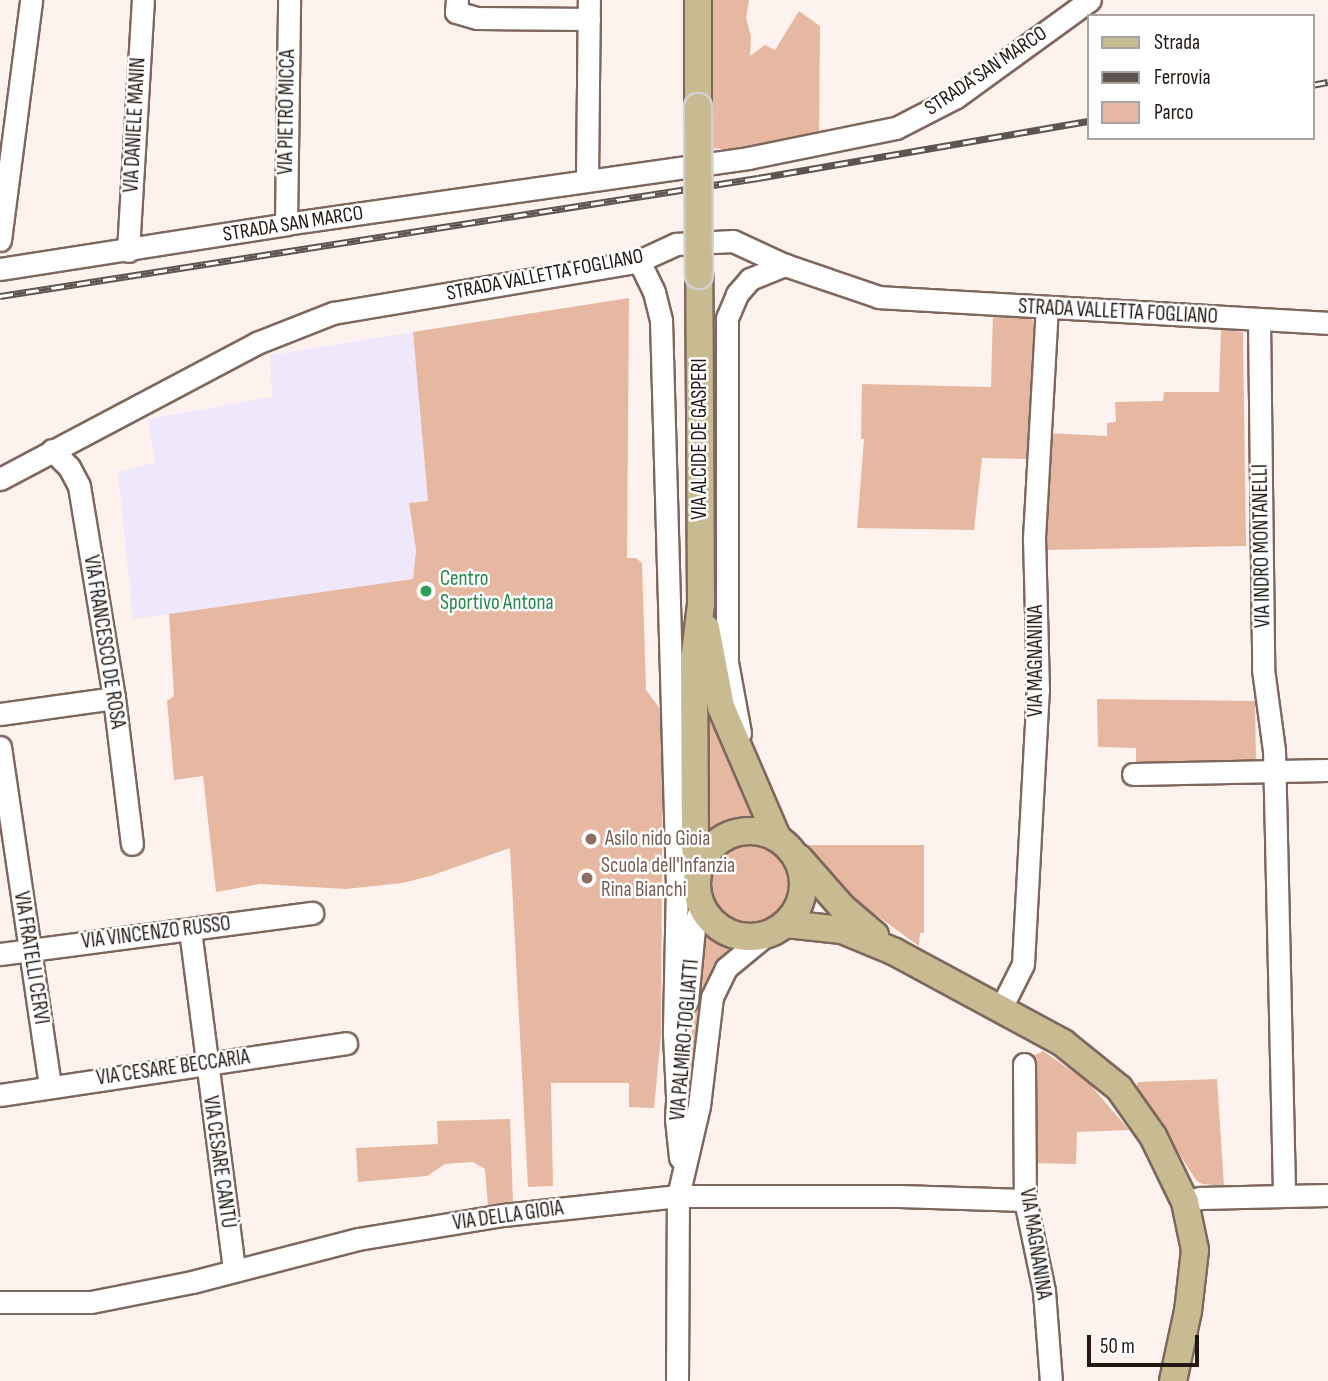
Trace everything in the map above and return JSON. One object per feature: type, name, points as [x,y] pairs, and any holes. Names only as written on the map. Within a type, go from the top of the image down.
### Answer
[{"type":"main road","name":"VIA ALCIDE DE GASPERI","points":[[693,889],[694,662],[701,604],[698,0]]},
{"type":"main road","name":"VIA ALCIDE DE GASPERI","points":[[701,604],[721,706],[746,770],[777,837],[843,908],[895,952]]},
{"type":"main road","points":[[777,837],[754,830],[729,834],[709,849],[693,889],[711,920],[727,932],[747,937],[776,929],[842,930],[895,952],[1063,1043],[1119,1088],[1153,1136],[1185,1202],[1195,1250],[1173,1381]]},
{"type":"main road","points":[[776,929],[800,904],[804,880],[796,856]]},
{"type":"main road","points":[[1163,1381],[1182,1337]]},
{"type":"street","points":[[0,240],[31,0]]},
{"type":"street","name":"VIA DANIELE MANIN","points":[[128,251],[143,0]]},
{"type":"street","name":"VIA PIETRO MICCA","points":[[286,224],[289,0]]},
{"type":"street","points":[[457,0],[456,12],[477,18],[589,9],[587,180]]},
{"type":"street","name":"STRADA SAN MARCO","points":[[0,269],[128,251],[286,224],[748,158],[896,128],[956,97],[1090,0]]},
{"type":"street","name":"STRADA VALLETTA FOGLIANO","points":[[0,479],[257,343],[333,313],[639,261],[676,244],[733,241],[785,265],[879,297],[1047,309],[1328,323]]},
{"type":"street","points":[[639,261],[654,292],[661,320],[693,889],[674,1034],[677,1096]]},
{"type":"street","points":[[746,770],[727,662],[727,318],[737,294],[750,279],[785,265]]},
{"type":"street","name":"VIA MAGNANINA","points":[[1001,1008],[1023,964],[1038,690],[1034,538],[1047,309]]},
{"type":"street","name":"VIA INDRO MONTANELLI","points":[[1259,320],[1263,669],[1272,720],[1284,1194]]},
{"type":"street","name":"VIA FRANCESCO DE ROSA","points":[[52,450],[69,467],[79,486],[114,698],[132,844]]},
{"type":"street","points":[[0,714],[114,698]]},
{"type":"street","name":"VIA FRATELLI CERVI","points":[[0,747],[50,1086]]},
{"type":"street","points":[[1133,774],[1328,770]]},
{"type":"street","name":"VIA PALMIRO TOGLIATTI","points":[[677,1381],[680,1187],[677,1096],[694,928],[693,889]]},
{"type":"street","name":"VIA VINCENZO RUSSO","points":[[0,954],[312,913]]},
{"type":"street","name":"VIA PALMIRO TOGLIATTI","points":[[680,1187],[699,1106],[712,997],[726,968],[776,929]]},
{"type":"street","name":"VIA CESARE CANTÙ","points":[[190,930],[234,1270]]},
{"type":"street","name":"VIA CESARE BECCARIA","points":[[0,1095],[346,1043]]},
{"type":"street","name":"VIA MAGNANINA","points":[[1024,1064],[1025,1200],[1044,1291],[1051,1381]]},
{"type":"street","name":"VIA DELLA GIOIA","points":[[0,1302],[91,1302],[358,1239],[680,1187],[859,1196],[1025,1200]]},
{"type":"street","points":[[1185,1202],[1200,1198],[1328,1195]]},
{"type":"shaded area","points":[[413,332],[428,502],[409,503],[416,550],[413,579],[133,619],[118,472],[155,462],[148,419],[272,397],[270,355]]},
{"type":"green space","points":[[709,0],[749,0],[746,18],[751,37],[750,56],[765,45],[775,50],[799,11],[820,26],[819,138],[736,150],[709,148]]},
{"type":"green space","name":"Centro Sportivo Antona","points":[[629,298],[627,558],[636,558],[642,563],[646,690],[663,713],[661,1035],[654,1108],[629,1107],[629,1083],[551,1083],[553,1186],[528,1187],[510,848],[402,883],[346,889],[260,884],[216,892],[203,776],[174,780],[167,701],[174,696],[169,614],[413,579],[416,550],[409,503],[428,501],[413,332]]},
{"type":"green space","points":[[993,312],[1029,315],[1037,326],[1030,459],[982,458],[974,530],[857,528],[864,439],[861,439],[862,384],[991,387]]},
{"type":"green space","points":[[1221,329],[1243,332],[1246,546],[1045,550],[1047,433],[1107,436],[1107,423],[1116,422],[1115,402],[1163,401],[1164,392],[1219,392]]},
{"type":"green space","points":[[702,676],[763,824],[742,824],[722,830],[704,843]]},
{"type":"green space","points":[[1097,699],[1255,701],[1256,763],[1136,766],[1136,748],[1098,747]]},
{"type":"green space","points":[[750,842],[766,845],[780,854],[789,868],[792,884],[789,900],[780,914],[766,923],[750,926],[734,923],[720,914],[711,900],[708,884],[711,868],[720,854],[734,845]]},
{"type":"green space","points":[[809,845],[924,845],[924,933],[920,933],[919,946],[858,902],[820,862]]},
{"type":"green space","points":[[703,927],[735,946],[724,960],[693,1081],[690,1081],[687,1078]]},
{"type":"green space","points":[[1043,1051],[1088,1082],[1129,1130],[1077,1132],[1076,1164],[1029,1163],[1031,1057]]},
{"type":"green space","points":[[1217,1079],[1224,1186],[1202,1184],[1196,1180],[1136,1087],[1138,1082]]},
{"type":"green space","points":[[510,1119],[513,1202],[488,1207],[485,1169],[473,1162],[445,1164],[427,1176],[358,1182],[356,1148],[438,1144],[437,1121]]},
{"type":"railway","points":[[1314,85],[1328,82]]},
{"type":"railway","points":[[0,296],[758,178],[1086,121]]},
{"type":"place","name":"Centro Sportivo Antona","points":[[426,591]]},
{"type":"place","name":"Asilo nido Gioia","points":[[591,839]]},
{"type":"place","name":"Scuola dell'Infanzia Rina Bianchi","points":[[587,878]]}]
